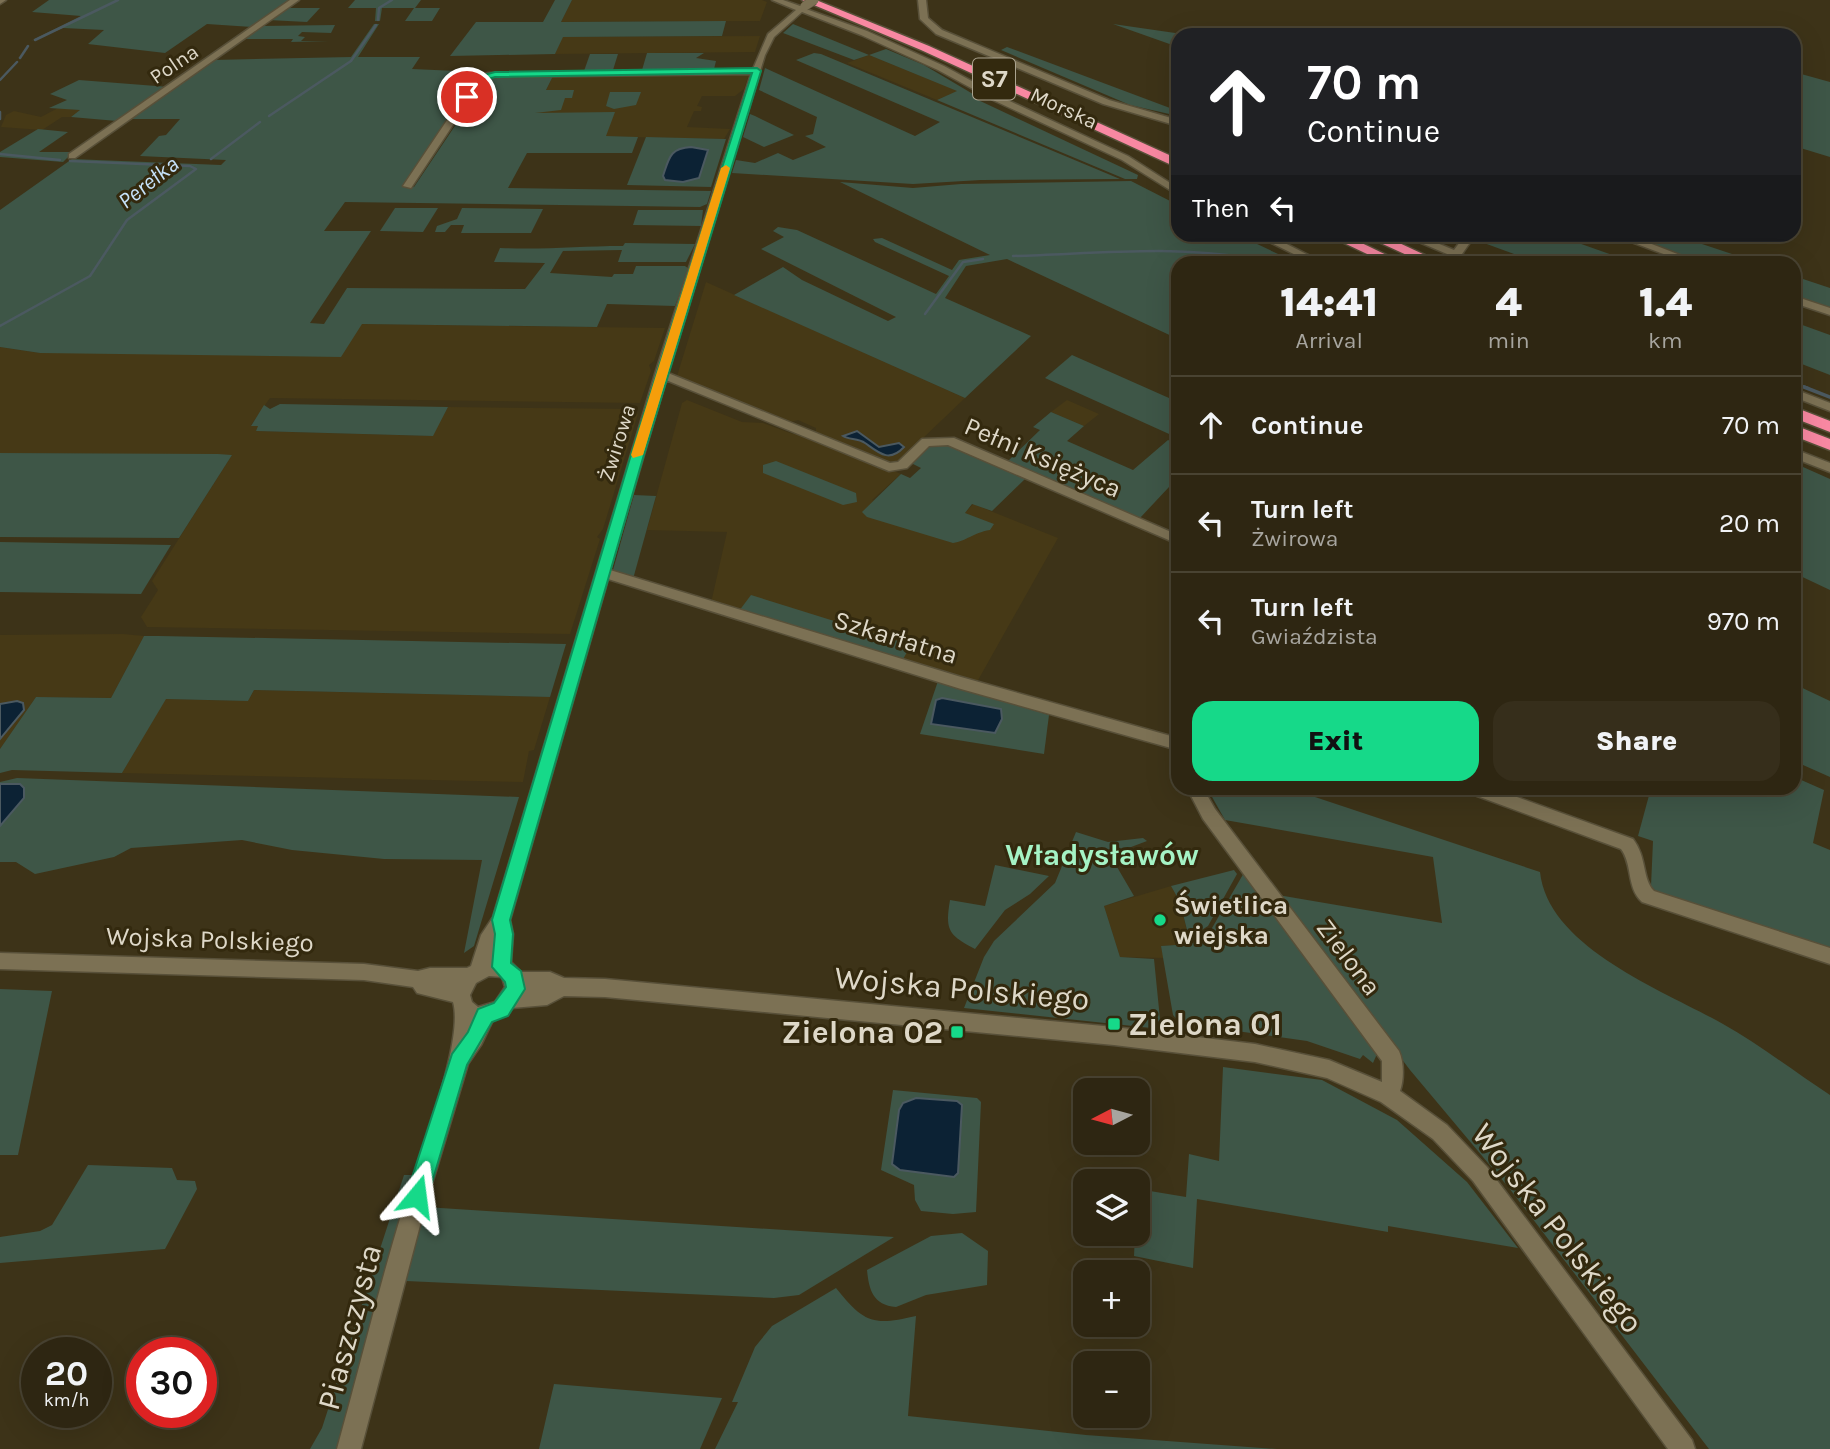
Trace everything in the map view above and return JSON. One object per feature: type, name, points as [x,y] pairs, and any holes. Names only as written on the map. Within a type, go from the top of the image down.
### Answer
[{"type":"highway","name":"S7","points":[[834,0],[979,60],[1171,147]]},
{"type":"highway","name":"S7","points":[[804,6],[926,48],[1171,161]]},
{"type":"highway","points":[[1349,242],[1380,256]]},
{"type":"highway","points":[[1386,242],[1419,256]]},
{"type":"highway","points":[[1801,415],[1830,427]]},
{"type":"highway","points":[[1801,433],[1830,445]]},
{"type":"street","name":"Polna","points":[[72,156],[295,0]]},
{"type":"street","name":"Morska","points":[[776,0],[804,6],[941,68],[998,99],[1125,158],[1171,188]]},
{"type":"street","name":"Żwirowa","points":[[470,1007],[474,973],[490,935],[501,920],[602,572],[757,71],[769,37],[814,0]]},
{"type":"street","points":[[922,0],[924,19],[939,32],[1094,97],[1171,121]]},
{"type":"street","points":[[408,186],[479,79],[488,75],[757,71]]},
{"type":"street","points":[[1275,242],[1304,256]]},
{"type":"street","points":[[1424,242],[1456,255],[1465,242]]},
{"type":"street","points":[[1637,242],[1676,256]]},
{"type":"street","points":[[1801,302],[1830,312]]},
{"type":"street","name":"Pełni Księżyca","points":[[662,374],[889,467],[902,465],[926,442],[950,441],[1171,537]]},
{"type":"street","points":[[1801,396],[1830,407]]},
{"type":"street","points":[[1801,456],[1830,468]]},
{"type":"street","name":"Szkarłatna","points":[[602,572],[961,683],[1171,742]]},
{"type":"street","name":"Zielona","points":[[1200,795],[1237,852],[1392,1058],[1392,1084],[1388,1096]]},
{"type":"street","points":[[1494,795],[1627,844],[1636,854],[1638,885],[1648,897],[1830,956]]},
{"type":"street","name":"Żwirowa","points":[[501,920],[508,973],[515,989],[510,1000]]},
{"type":"street","name":"Wojska Polskiego","points":[[0,962],[364,972],[418,979],[474,973],[508,973],[550,980],[562,988]]},
{"type":"street","name":"Wojska Polskiego","points":[[418,979],[425,988],[470,1007]]},
{"type":"street","name":"Wojska Polskiego","points":[[510,1000],[547,996],[562,988],[605,988],[956,1020],[1255,1053],[1329,1069],[1388,1096],[1440,1132],[1480,1174],[1683,1449]]},
{"type":"street","points":[[470,1007],[501,1009],[510,1000]]},
{"type":"street","name":"Piaszczysta","points":[[349,1449],[415,1203],[459,1061],[474,1039],[470,1007]]},
{"type":"shaded area","points":[[572,0],[767,2],[760,21],[561,22]]},
{"type":"shaded area","points":[[760,36],[755,52],[555,54],[562,37]]},
{"type":"shaded area","points":[[869,55],[958,91],[937,100],[847,63]]},
{"type":"shaded area","points":[[749,74],[744,89],[735,96],[702,96],[697,106],[702,107],[701,111],[694,111],[687,127],[730,129],[724,139],[581,136],[535,113],[553,76]]},
{"type":"shaded area","points":[[58,108],[81,110],[71,117],[62,117],[42,130],[1,127],[6,115],[14,111],[41,117]]},
{"type":"shaded area","points":[[706,282],[965,398],[899,461],[888,462],[816,432],[816,428],[798,420],[790,422],[677,376]]},
{"type":"shaded area","points":[[361,324],[665,328],[654,361],[649,365],[651,371],[640,403],[270,398],[251,425],[259,426],[256,431],[432,436],[448,407],[632,409],[638,414],[603,529],[597,537],[600,539],[570,634],[147,627],[141,617],[158,590],[152,581],[232,455],[0,453],[0,347],[40,353]]},
{"type":"shaded area","points":[[687,400],[742,422],[763,423],[793,434],[803,434],[901,474],[872,500],[964,514],[973,504],[1058,538],[977,682],[711,603],[727,532],[647,530],[682,403]]},
{"type":"shaded area","points":[[1067,400],[1099,414],[1084,426],[1051,412]]},
{"type":"shaded area","points":[[0,635],[144,636],[111,698],[36,697],[0,749]]},
{"type":"shaded area","points":[[254,690],[550,697],[534,750],[529,751],[523,782],[122,773],[165,699],[248,701]]},
{"type":"shaded area","points":[[1171,886],[1180,902],[1190,944],[1161,946],[1164,958],[1120,957],[1104,906]]},
{"type":"green space","points":[[49,0],[291,0],[252,27],[207,24],[165,53],[88,44],[104,30],[63,28],[31,41],[81,16],[32,12]]},
{"type":"green space","points":[[355,0],[421,0],[415,8],[440,8],[432,21],[405,21],[414,8],[382,8],[380,21],[375,21],[376,8],[348,8]]},
{"type":"green space","points":[[555,0],[572,0],[561,22],[726,21],[722,36],[563,37],[555,54],[450,56],[476,22],[543,22]]},
{"type":"green space","points":[[286,8],[320,8],[307,22],[268,20]]},
{"type":"green space","points":[[374,24],[379,24],[358,57],[420,57],[412,69],[480,72],[402,187],[414,187],[485,81],[498,76],[553,76],[546,90],[574,90],[572,98],[565,98],[561,110],[535,113],[615,112],[606,136],[638,137],[632,153],[527,153],[508,188],[711,191],[707,204],[700,207],[345,202],[324,231],[371,231],[310,323],[324,324],[347,288],[525,289],[545,263],[494,262],[500,248],[623,246],[625,243],[695,244],[686,262],[618,262],[622,250],[563,251],[550,273],[612,277],[614,274],[633,274],[636,266],[685,266],[689,269],[675,306],[607,304],[597,327],[362,324],[341,357],[40,353],[0,347],[0,210],[72,159],[221,165],[226,160],[140,156],[159,136],[166,135],[180,119],[128,119],[213,60],[351,57]]},
{"type":"green space","points":[[793,24],[869,55],[854,60],[783,33]]},
{"type":"green space","points":[[1113,24],[1171,32],[1171,45]]},
{"type":"green space","points":[[335,25],[331,33],[302,32],[298,36],[305,37],[301,41],[329,41],[291,42],[293,39],[242,39],[261,26]]},
{"type":"green space","points":[[1007,47],[1171,108],[1171,114],[1130,105],[1001,50]]},
{"type":"green space","points":[[886,49],[924,65],[978,97],[976,99],[1138,175],[1137,179],[1125,179],[937,100],[957,91],[869,55]]},
{"type":"green space","points":[[647,53],[704,53],[696,58],[716,61],[714,69],[642,70]]},
{"type":"green space","points":[[814,53],[1120,179],[981,180],[913,184],[732,173],[736,160],[755,163],[778,153],[793,160],[826,147],[805,136],[813,134],[817,117],[759,90],[765,68],[915,136],[940,122],[796,60]]},
{"type":"green space","points":[[590,54],[618,54],[613,70],[584,71]]},
{"type":"green space","points":[[1801,74],[1830,82],[1830,157],[1801,148]]},
{"type":"green space","points":[[79,80],[169,87],[117,121],[71,117],[80,110],[49,108],[67,100],[50,94]]},
{"type":"green space","points":[[610,92],[641,92],[636,105],[614,109],[606,106]]},
{"type":"green space","points":[[750,114],[794,135],[764,147],[743,137]]},
{"type":"green space","points":[[38,129],[68,132],[39,152],[73,152],[63,162],[0,157],[0,152]]},
{"type":"green space","points":[[646,137],[726,139],[711,187],[627,185]]},
{"type":"green space","points":[[1131,181],[1171,201],[1171,242],[1253,242],[1282,256],[1171,256],[1171,336],[1007,259],[966,266],[945,298],[1031,336],[965,398],[734,295],[783,267],[802,280],[888,321],[896,317],[761,249],[784,237],[773,231],[778,227],[797,230],[936,294],[949,276],[873,239],[882,238],[952,270],[959,260],[990,255],[840,182],[913,188],[961,184]]},
{"type":"green space","points":[[395,208],[438,208],[423,232],[380,231]]},
{"type":"green space","points":[[462,208],[543,209],[531,233],[461,233],[464,225],[451,225],[445,232],[435,232],[437,226],[457,219]]},
{"type":"green space","points":[[638,210],[703,210],[701,226],[633,225]]},
{"type":"green space","points":[[1481,242],[1576,242],[1615,256],[1520,256]]},
{"type":"green space","points":[[1640,242],[1696,242],[1738,256],[1681,256]]},
{"type":"green space","points":[[1801,278],[1830,288],[1830,309],[1801,299]]},
{"type":"green space","points":[[1801,325],[1830,335],[1830,375],[1801,364]]},
{"type":"green space","points":[[1072,355],[1171,399],[1171,435],[1045,378]]},
{"type":"green space","points":[[280,404],[448,407],[433,436],[256,431],[258,426],[251,426],[264,405],[270,409]]},
{"type":"green space","points":[[1051,412],[1084,426],[1067,441],[1133,470],[1168,440],[1171,441],[1171,488],[1140,518],[1007,462],[1040,430],[1033,427]]},
{"type":"green space","points":[[939,442],[1025,479],[992,511],[972,504],[965,513],[994,524],[990,530],[953,543],[867,517],[862,512],[901,474],[910,478],[921,468],[911,463],[932,443]]},
{"type":"green space","points":[[0,453],[232,455],[179,538],[0,537]]},
{"type":"green space","points":[[776,461],[856,493],[857,502],[843,505],[763,473],[763,465]]},
{"type":"green space","points":[[1801,466],[1830,479],[1830,590],[1801,576]]},
{"type":"green space","points":[[634,495],[656,496],[633,579],[613,570]]},
{"type":"green space","points":[[0,542],[171,545],[141,594],[0,592]]},
{"type":"green space","points":[[751,595],[911,645],[902,661],[739,611]]},
{"type":"green space","points":[[144,636],[566,644],[550,697],[254,690],[248,701],[166,699],[122,773],[12,770],[0,773],[0,749],[36,697],[111,698]]},
{"type":"green space","points":[[938,681],[1049,715],[1044,754],[920,734]]},
{"type":"green space","points":[[1801,687],[1830,701],[1830,777],[1801,764]]},
{"type":"green space","points":[[17,778],[519,797],[474,946],[464,953],[482,860],[384,859],[292,850],[242,840],[131,848],[114,857],[35,874],[16,862],[0,862],[0,782]]},
{"type":"green space","points":[[1801,780],[1824,790],[1813,843],[1830,850],[1830,950],[1659,895],[1651,886],[1653,841],[1638,836],[1649,795],[1801,795]]},
{"type":"green space","points":[[1211,795],[1309,795],[1540,872],[1548,899],[1564,923],[1586,945],[1642,981],[1737,1032],[1830,1095],[1830,1449],[1709,1449],[1509,1188],[1410,1070],[1278,895],[1442,923],[1433,857],[1225,820]]},
{"type":"green space","points":[[1076,832],[1108,842],[1143,838],[1147,841],[1110,855],[1134,896],[1104,906],[1120,957],[1154,959],[1161,1029],[964,1008],[984,957],[994,941],[1055,883]]},
{"type":"green space","points":[[995,865],[1049,876],[1030,894],[1005,910],[975,949],[950,931],[950,900],[985,906]]},
{"type":"green space","points":[[1234,870],[1237,874],[1208,926],[1189,938],[1180,902],[1171,886]]},
{"type":"green space","points":[[1245,871],[1377,1054],[1373,1063],[1363,1055],[1360,1059],[1307,1041],[1180,1023],[1173,1015],[1161,946],[1190,944],[1213,935],[1212,928]]},
{"type":"green space","points":[[0,989],[52,991],[18,1155],[0,1155]]},
{"type":"green space","points":[[1223,1067],[1322,1080],[1397,1120],[1467,1182],[1518,1248],[1388,1226],[1388,1232],[1197,1199],[1193,1268],[1134,1256],[1134,1246],[1150,1246],[1150,1191],[1186,1197],[1189,1154],[1219,1161]]},
{"type":"green space","points":[[893,1090],[977,1098],[981,1102],[976,1212],[953,1214],[921,1211],[915,1200],[914,1185],[881,1170]]},
{"type":"green space","points":[[88,1165],[172,1168],[177,1180],[195,1181],[197,1189],[165,1249],[0,1263],[0,1237],[40,1231],[52,1225]]},
{"type":"green space","points":[[404,1175],[413,1175],[339,1449],[310,1449],[322,1428]]},
{"type":"green space","points":[[425,1207],[894,1237],[799,1295],[774,1298],[406,1281]]},
{"type":"green space","points":[[962,1233],[988,1251],[987,1285],[926,1295],[896,1307],[877,1300],[869,1284],[867,1270],[931,1236]]},
{"type":"green space","points":[[836,1288],[854,1309],[870,1319],[889,1321],[916,1316],[908,1416],[1086,1435],[1277,1449],[715,1449],[738,1402],[732,1402],[755,1347],[772,1326]]},
{"type":"green space","points":[[554,1384],[722,1398],[700,1449],[539,1449]]},
{"type":"water","points":[[691,147],[708,150],[699,178],[683,182],[665,180],[663,176],[671,155],[679,149]]},
{"type":"water","points":[[857,431],[879,447],[899,443],[904,447],[894,455],[884,455],[862,441],[843,436]]},
{"type":"water","points":[[942,698],[1001,709],[1002,719],[995,733],[931,724],[936,700]]},
{"type":"water","points":[[17,701],[23,703],[24,710],[0,739],[0,704]]},
{"type":"water","points":[[0,784],[20,784],[24,788],[24,798],[0,826]]},
{"type":"water","points":[[916,1098],[957,1101],[962,1105],[958,1173],[954,1177],[900,1170],[892,1164],[899,1110],[903,1103]]},
{"type":"waterway","name":"Perełka","points":[[35,40],[118,0]]},
{"type":"waterway","points":[[378,20],[379,8],[392,0]]},
{"type":"waterway","points":[[269,116],[351,61],[376,25]]},
{"type":"waterway","name":"Perełka","points":[[20,58],[28,46]]},
{"type":"waterway","name":"Perełka","points":[[0,80],[17,62]]},
{"type":"waterway","name":"Perełka","points":[[0,112],[0,119]]},
{"type":"waterway","points":[[211,159],[260,122]]},
{"type":"waterway","name":"Perełka","points":[[0,154],[60,160]]},
{"type":"waterway","name":"Perełka","points":[[0,326],[90,276],[127,220],[196,169],[190,166],[70,161]]},
{"type":"waterway","points":[[1013,256],[1174,251],[1237,256]]},
{"type":"waterway","points":[[925,314],[963,262],[983,259]]},
{"type":"waterway","points":[[1801,386],[1808,388]]},
{"type":"waterway","points":[[1804,387],[1830,397]]},
{"type":"slow traffic","points":[[637,455],[726,168]]},
{"type":"place","name":"Świetlica wiejska","points":[[1160,920]]},
{"type":"place","name":"Zielona 01","points":[[1114,1024]]},
{"type":"place","name":"Zielona 02","points":[[957,1032]]},
{"type":"district","name":"Władysławów","points":[[1102,855]]},
{"type":"route","points":[[417,1196],[459,1061],[485,1016],[501,1009],[513,996],[516,983],[514,977],[501,967],[504,934],[501,920],[636,458],[757,71],[495,74],[479,79],[467,97]]}]
